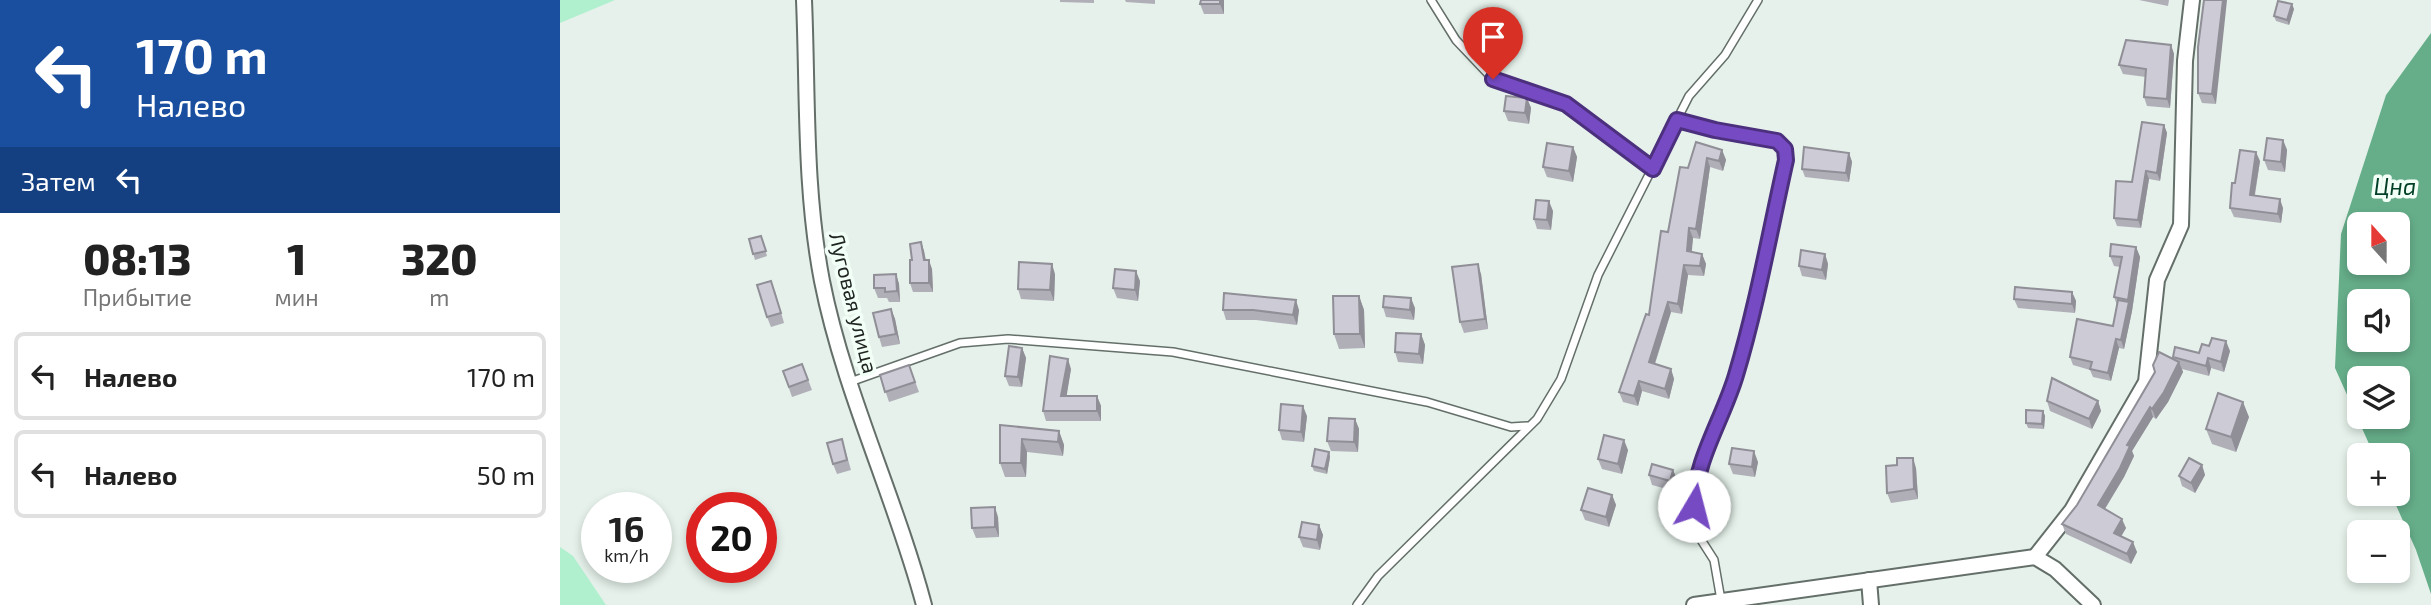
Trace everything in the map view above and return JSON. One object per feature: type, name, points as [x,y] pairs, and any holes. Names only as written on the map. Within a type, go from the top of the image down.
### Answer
[{"type":"street","name":"Луговая улица","points":[[804,0],[810,208],[822,282],[850,382],[912,560],[924,605]]},
{"type":"street","points":[[2035,558],[2072,509],[2146,382],[2157,280],[2181,225],[2185,61],[2192,0]]},
{"type":"street","points":[[1694,605],[2035,558],[2055,569],[2093,605]]},
{"type":"street","points":[[1869,580],[1871,605]]},
{"type":"lane","points":[[1431,0],[1457,40],[1493,79],[1566,104],[1653,169]]},
{"type":"lane","points":[[1357,605],[1378,576],[1537,419],[1561,379],[1598,275],[1689,96],[1725,55],[1758,0]]},
{"type":"lane","points":[[1677,120],[1777,141],[1786,154],[1740,361],[1726,408],[1695,485],[1698,535],[1714,560],[1721,600]]},
{"type":"lane","points":[[850,382],[960,343],[1008,339],[1173,352],[1427,402],[1511,427],[1527,426]]},
{"type":"shaded area","points":[[560,0],[615,0],[560,23]]},
{"type":"shaded area","points":[[560,547],[573,556],[581,568],[581,583],[591,583],[606,605],[560,605]]},
{"type":"water","name":"Цна","points":[[2431,33],[2431,594],[2410,537],[2410,520],[2403,520],[2396,506],[2410,506],[2410,443],[2369,443],[2362,429],[2410,429],[2410,366],[2347,366],[2347,395],[2335,368],[2341,234],[2347,215],[2347,275],[2410,275],[2410,212],[2348,212],[2386,95]]},
{"type":"building","points":[[1201,0],[1220,0],[1220,4],[1200,4]]},
{"type":"building","points":[[2204,0],[2223,0],[2212,94],[2198,93],[2198,47]]},
{"type":"building","points":[[2278,1],[2292,4],[2287,20],[2274,16]]},
{"type":"building","points":[[2126,40],[2171,45],[2167,99],[2144,97],[2146,69],[2119,65]]},
{"type":"building","points":[[1506,96],[1527,98],[1525,113],[1504,111]]},
{"type":"building","points":[[2142,122],[2164,125],[2157,173],[2146,171],[2138,220],[2114,218],[2116,181],[2132,182]]},
{"type":"building","points":[[2267,138],[2283,140],[2281,162],[2264,160]]},
{"type":"building","points":[[1696,142],[1722,150],[1719,161],[1707,158],[1696,229],[1689,228],[1687,251],[1702,254],[1700,266],[1684,265],[1678,304],[1668,302],[1649,362],[1671,369],[1665,389],[1639,381],[1634,396],[1619,392],[1646,314],[1649,315],[1661,231],[1668,232],[1680,167],[1688,168]]},
{"type":"building","points":[[1547,143],[1573,147],[1569,171],[1543,167]]},
{"type":"building","points":[[1804,147],[1849,153],[1846,173],[1802,169]]},
{"type":"building","points":[[2240,150],[2256,152],[2250,195],[2280,199],[2278,214],[2230,208],[2232,183],[2235,183]]},
{"type":"building","points":[[1536,200],[1549,201],[1547,220],[1534,219]]},
{"type":"building","points":[[761,236],[766,251],[753,254],[749,239]]},
{"type":"building","points":[[921,242],[924,260],[929,260],[929,283],[910,283],[910,244]]},
{"type":"building","points":[[2111,244],[2136,247],[2128,300],[2114,297],[2122,257],[2110,256]]},
{"type":"building","points":[[1801,250],[1825,254],[1822,270],[1799,266]]},
{"type":"building","points":[[1019,262],[1052,264],[1050,290],[1018,289]]},
{"type":"building","points":[[1478,264],[1485,319],[1460,322],[1452,267]]},
{"type":"building","points":[[1115,269],[1136,271],[1135,290],[1113,288]]},
{"type":"building","points":[[896,274],[897,291],[885,292],[885,288],[874,288],[874,275]]},
{"type":"building","points":[[771,281],[781,313],[767,317],[757,285]]},
{"type":"building","points":[[2015,287],[2072,292],[2072,304],[2014,299]]},
{"type":"building","points":[[1224,293],[1296,300],[1293,315],[1253,310],[1223,310]]},
{"type":"building","points":[[1333,296],[1359,296],[1360,334],[1334,334]]},
{"type":"building","points":[[1384,296],[1411,298],[1410,310],[1383,307]]},
{"type":"building","points":[[2118,300],[2129,302],[2121,340],[2116,339],[2108,373],[2090,369],[2092,362],[2070,357],[2077,319],[2113,326]]},
{"type":"building","points":[[891,309],[896,334],[879,337],[873,313]]},
{"type":"building","points":[[1396,333],[1421,334],[1419,354],[1395,352]]},
{"type":"building","points":[[2212,338],[2226,341],[2221,362],[2208,358],[2206,366],[2173,357],[2175,347],[2199,353],[2202,344],[2209,346]]},
{"type":"building","points":[[1009,346],[1022,348],[1018,377],[1005,376]]},
{"type":"building","points":[[2159,352],[2179,362],[2164,392],[2152,409],[2150,407],[2127,445],[2130,446],[2120,468],[2098,505],[2122,519],[2114,533],[2133,542],[2127,554],[2062,524],[2077,505],[2155,372],[2153,365]]},
{"type":"building","points":[[1050,356],[1068,359],[1061,396],[1097,396],[1097,411],[1043,411]]},
{"type":"building","points":[[802,364],[808,380],[789,387],[783,371]]},
{"type":"building","points":[[909,365],[915,382],[885,392],[880,375]]},
{"type":"building","points":[[2052,378],[2098,401],[2089,419],[2047,401]]},
{"type":"building","points":[[2218,393],[2243,402],[2231,437],[2206,429]]},
{"type":"building","points":[[1281,404],[1303,406],[1301,432],[1279,430]]},
{"type":"building","points":[[2026,410],[2043,411],[2042,424],[2026,423]]},
{"type":"building","points":[[1329,418],[1355,419],[1354,442],[1327,441]]},
{"type":"building","points":[[1000,425],[1059,431],[1058,442],[1022,439],[1021,463],[1000,463]]},
{"type":"building","points":[[1604,435],[1624,440],[1618,464],[1598,459]]},
{"type":"building","points":[[842,439],[847,460],[833,464],[827,443]]},
{"type":"building","points":[[1732,448],[1754,451],[1752,467],[1729,464]]},
{"type":"building","points":[[1315,449],[1329,452],[1325,469],[1312,466]]},
{"type":"building","points":[[1897,458],[1913,458],[1914,489],[1887,493],[1886,466],[1897,465]]},
{"type":"building","points":[[2189,458],[2202,465],[2191,483],[2179,476]]},
{"type":"building","points":[[1652,464],[1673,470],[1670,481],[1649,475]]},
{"type":"building","points":[[1588,488],[1612,495],[1606,517],[1581,510]]},
{"type":"building","points":[[995,507],[995,527],[972,528],[971,508]]},
{"type":"building","points":[[1302,522],[1319,525],[1317,540],[1299,537]]},
{"type":"route","points":[[1493,79],[1566,104],[1653,169],[1677,120],[1777,141],[1785,149],[1786,160],[1740,361],[1726,408],[1701,464],[1695,485],[1694,506]]}]
